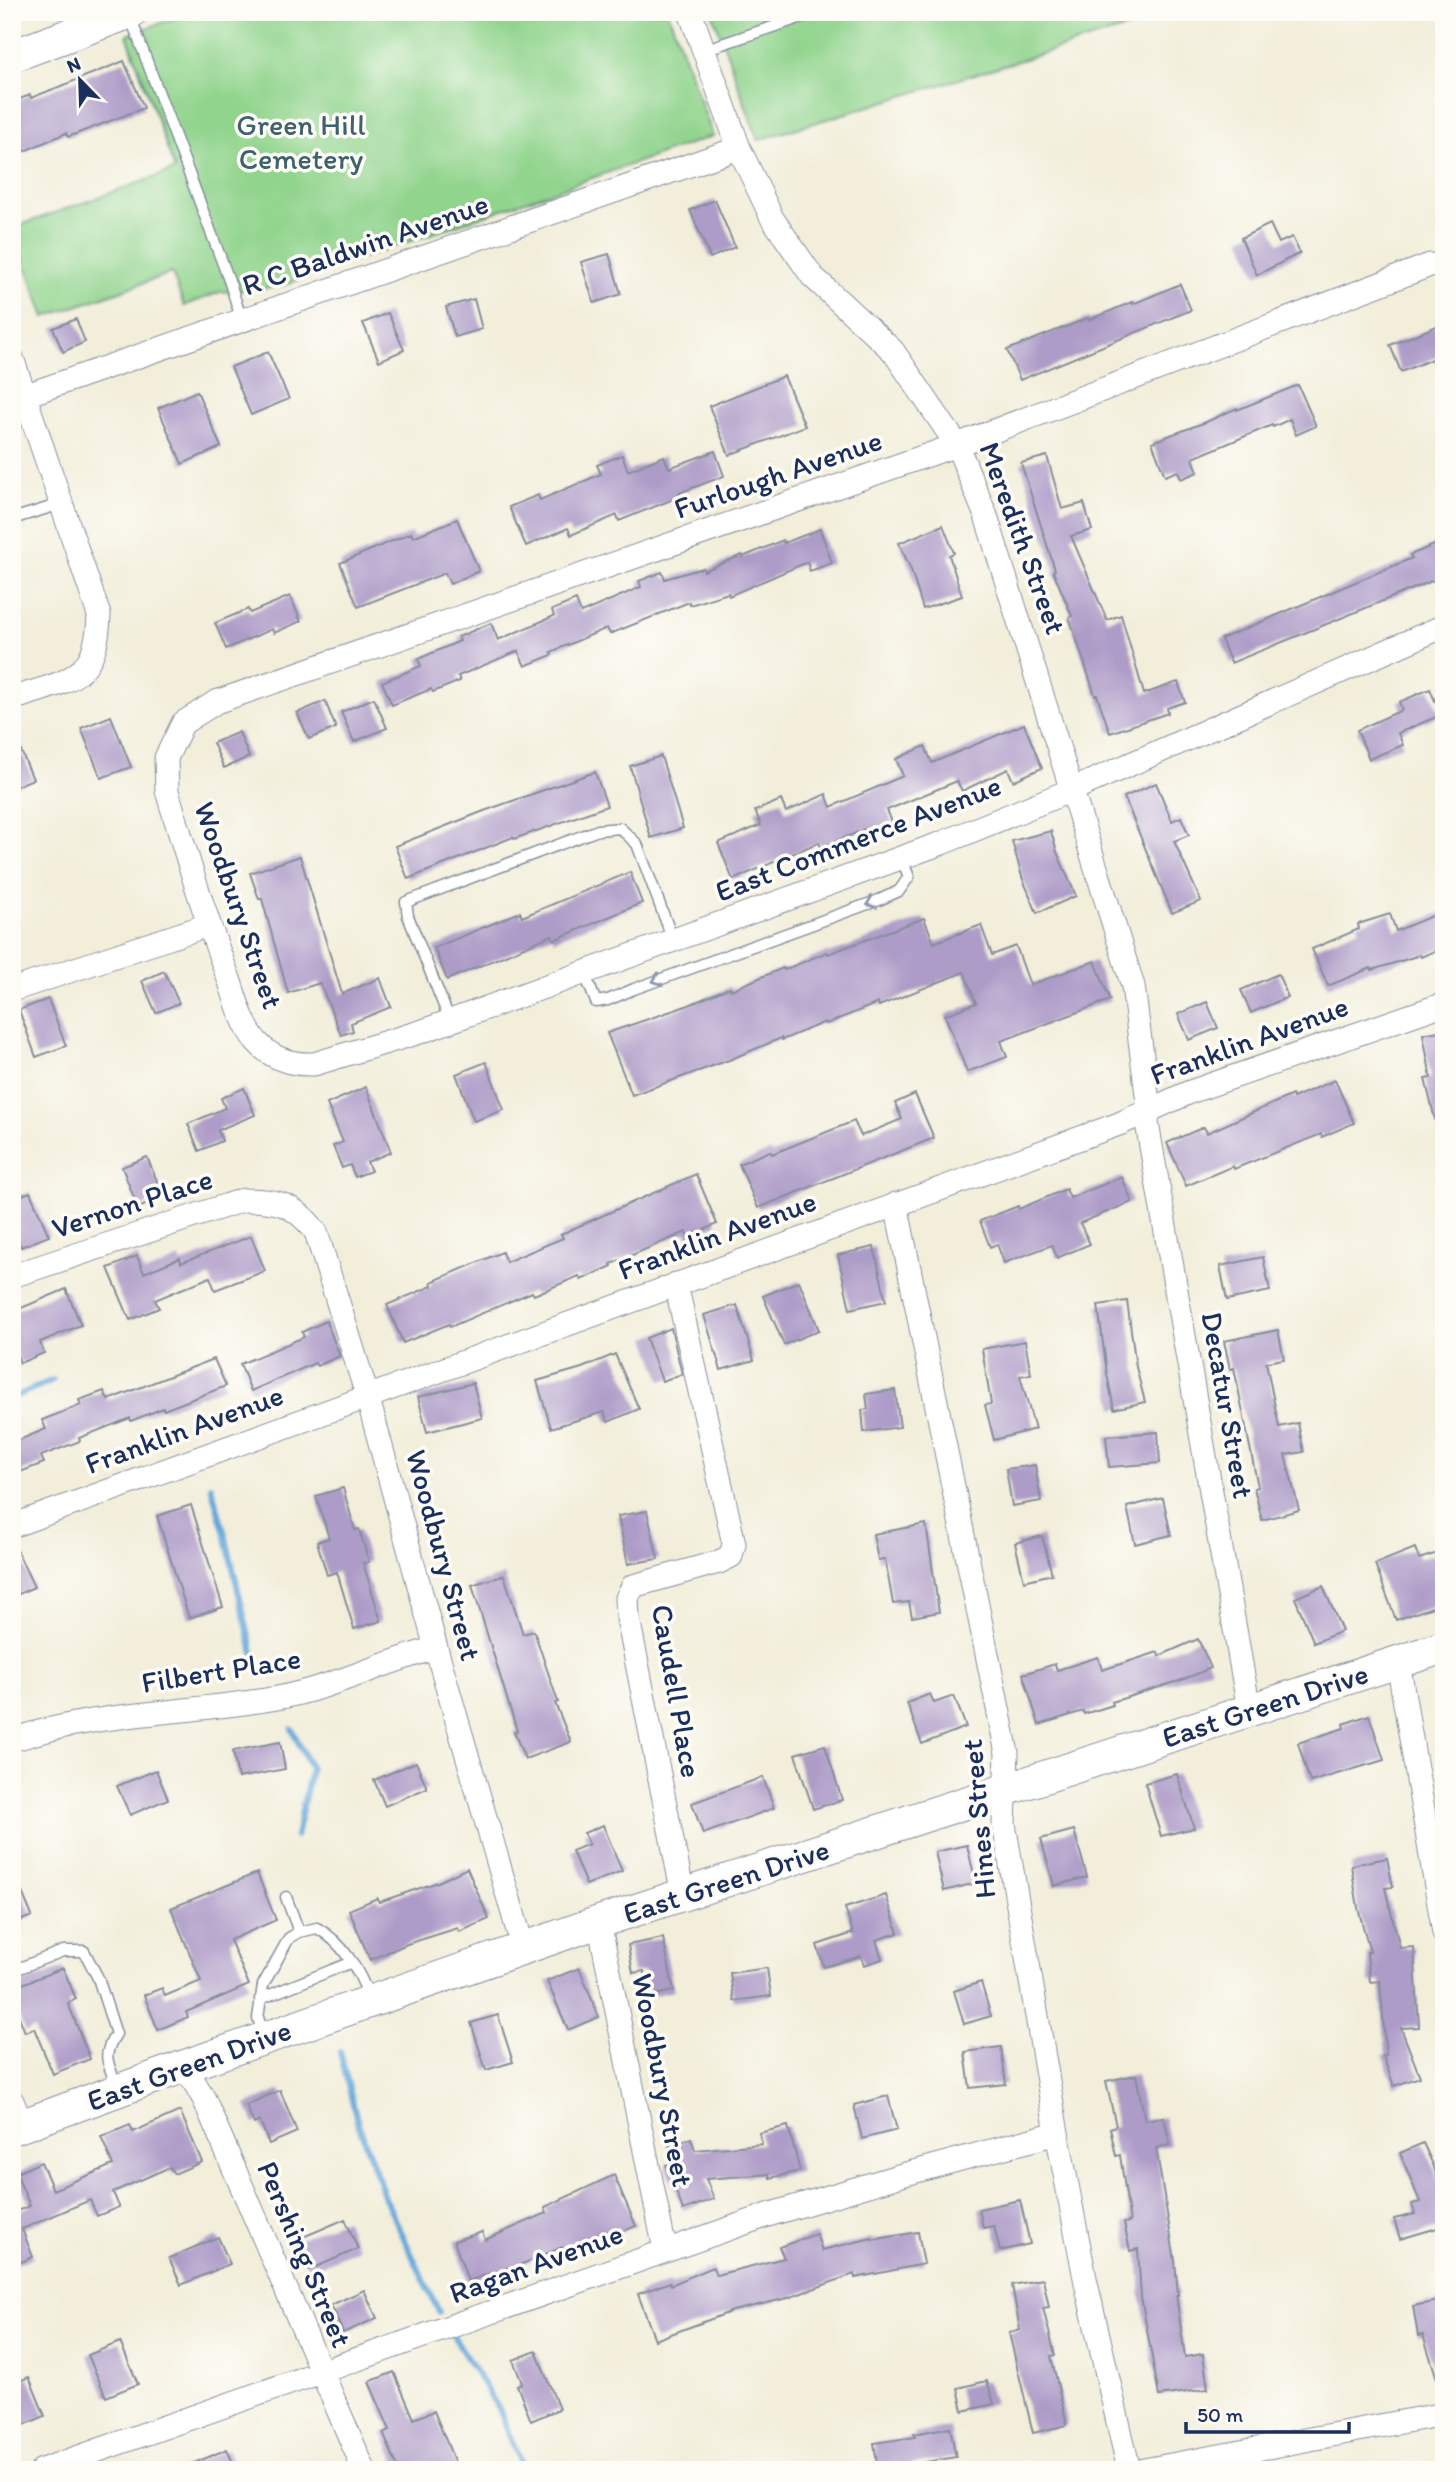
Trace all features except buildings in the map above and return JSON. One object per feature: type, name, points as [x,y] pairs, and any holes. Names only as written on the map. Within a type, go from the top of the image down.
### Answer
[{"type":"main road","points":[[12,56],[130,13]]},
{"type":"main road","name":"East Green Drive","points":[[16,2118],[119,2090],[599,1922],[1444,1647]]},
{"type":"street","name":"Meredith Street","points":[[690,12],[739,148],[772,218],[811,276],[893,351],[957,445],[986,516],[1074,789],[1133,985],[1149,1110]]},
{"type":"street","name":"R C Baldwin Avenue","points":[[18,398],[739,148]]},
{"type":"street","name":"Furlough Avenue","points":[[166,758],[183,723],[216,702],[957,445],[1430,265]]},
{"type":"street","points":[[12,358],[18,398],[61,504],[99,615],[98,638],[90,662],[65,680],[12,699]]},
{"type":"street","name":"East Commerce Avenue","points":[[280,1059],[314,1064],[450,1021],[901,857],[1074,789],[1444,626]]},
{"type":"street","name":"Woodbury Street","points":[[166,758],[167,791],[208,925],[249,1030],[263,1049],[280,1059]]},
{"type":"street","points":[[12,990],[208,925]]},
{"type":"street","name":"Franklin Avenue","points":[[12,1526],[1119,1124],[1190,1091],[1444,1004]]},
{"type":"street","name":"Decatur Street","points":[[1149,1110],[1147,1123],[1249,1710]]},
{"type":"street","name":"Vernon Place","points":[[12,1276],[243,1200],[272,1200]]},
{"type":"street","name":"Woodbury Street","points":[[272,1200],[292,1208],[316,1232],[367,1395],[436,1648],[523,1948]]},
{"type":"street","name":"Hines Street","points":[[896,1205],[1007,1754],[1004,1824],[1057,2133],[1086,2283],[1129,2470]]},
{"type":"street","name":"Caudell Place","points":[[676,1284],[734,1544],[731,1556],[719,1562],[633,1586],[627,1598],[628,1618],[683,1895]]},
{"type":"street","name":"Filbert Place","points":[[12,1740],[32,1733],[91,1721],[279,1698],[436,1648]]},
{"type":"street","points":[[1398,1662],[1438,1868],[1443,1922]]},
{"type":"street","name":"Woodbury Street","points":[[599,1922],[664,2250]]},
{"type":"street","name":"Pershing Street","points":[[185,2066],[204,2099],[364,2470]]},
{"type":"street","name":"Ragan Avenue","points":[[42,2470],[768,2215],[1057,2133]]},
{"type":"street","points":[[1144,2470],[1444,2414]]},
{"type":"lane","points":[[703,50],[817,12]]},
{"type":"lane","points":[[130,13],[242,321]]},
{"type":"lane","points":[[12,519],[61,504]]},
{"type":"lane","points":[[450,1021],[408,916],[406,902],[598,830],[620,828],[637,844],[673,940]]},
{"type":"lane","points":[[584,972],[596,1002],[608,1000],[899,891],[909,877],[901,857]]},
{"type":"lane","points":[[285,1897],[299,1932]]},
{"type":"lane","points":[[265,2038],[258,2018],[263,1985],[289,1938],[299,1932],[317,1928],[328,1934],[360,1973],[371,2001]]},
{"type":"lane","points":[[12,1971],[63,1951],[83,1951],[98,1978],[116,2034],[107,2048],[107,2059],[119,2090]]},
{"type":"lane","points":[[260,1999],[352,1962]]},
{"type":"green space","name":"Green Hill Cemetery","points":[[192,12],[668,12],[713,136],[278,287],[220,292],[184,306],[172,273],[45,317],[12,228],[175,170],[127,35]]},
{"type":"green space","points":[[712,12],[1179,12],[758,140]]},
{"type":"waterway","points":[[12,1398],[53,1380]]},
{"type":"waterway","points":[[211,1486],[254,1657]]},
{"type":"waterway","points":[[292,1729],[311,1769],[296,1836]]},
{"type":"waterway","points":[[340,2052],[357,2120],[385,2198],[439,2312]]},
{"type":"waterway","points":[[453,2336],[500,2411],[523,2470]]}]
